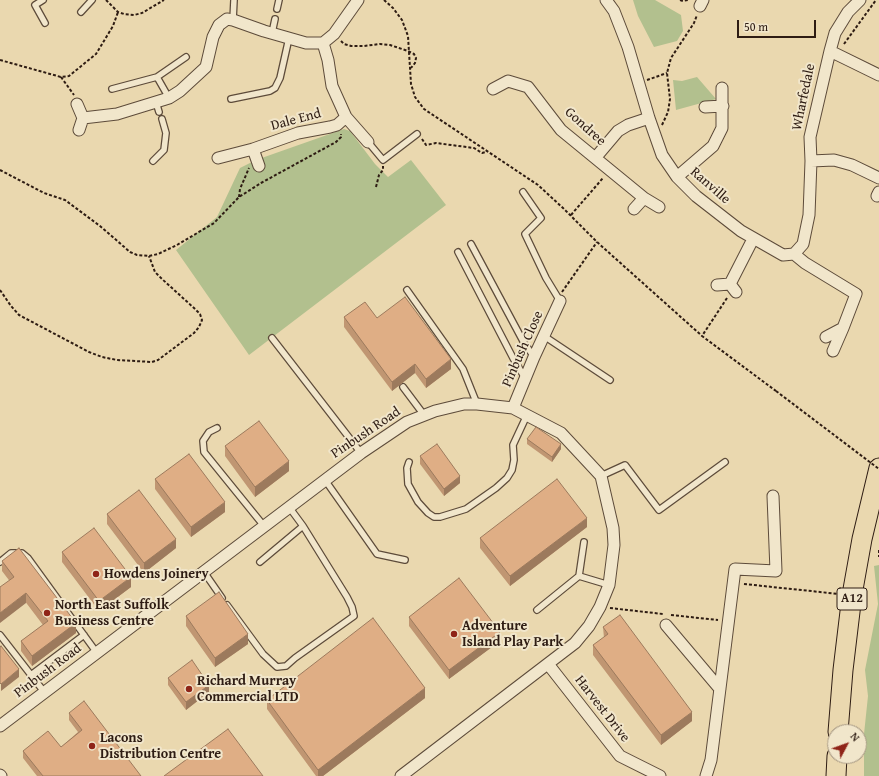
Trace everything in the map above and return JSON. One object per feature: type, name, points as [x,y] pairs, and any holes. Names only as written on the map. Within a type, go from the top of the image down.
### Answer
[{"type":"highway","name":"A12","points":[[839,724],[843,670],[852,595],[862,539],[879,469]]},
{"type":"highway","points":[[836,776],[837,764]]},
{"type":"street","points":[[83,118],[158,107],[180,91],[206,68],[214,37],[219,25],[227,19],[272,34],[306,43],[323,43],[334,34],[358,0]]},
{"type":"street","name":"Ranville","points":[[606,0],[614,11],[628,47],[649,118],[662,155],[677,177],[696,196],[753,239],[783,255],[794,254],[805,263],[856,294],[833,351]]},
{"type":"street","name":"Wharfedale","points":[[794,254],[803,244],[809,215],[811,160],[810,137],[833,53],[835,33],[848,12],[860,0]]},
{"type":"street","name":"Dale End","points":[[323,43],[328,60],[332,86],[346,117],[368,142]]},
{"type":"street","points":[[833,53],[879,75]]},
{"type":"street","name":"Gondree","points":[[493,89],[508,77],[528,87],[561,130],[644,198],[659,207]]},
{"type":"street","points":[[677,177],[713,146],[722,128],[722,88]]},
{"type":"street","points":[[77,104],[83,118],[80,130]]},
{"type":"street","points":[[706,108],[723,106]]},
{"type":"street","name":"Dale End","points":[[218,158],[256,158],[298,133],[336,125],[346,117]]},
{"type":"street","points":[[596,158],[618,131],[628,125],[649,118]]},
{"type":"street","points":[[811,160],[834,160],[846,163],[879,178]]},
{"type":"street","points":[[634,210],[644,198]]},
{"type":"street","points":[[717,285],[733,288],[753,239]]},
{"type":"street","name":"Pinbush Close","points":[[513,408],[534,357],[560,301]]},
{"type":"street","points":[[826,337],[843,328]]},
{"type":"street","name":"Pinbush Road","points":[[0,726],[361,453],[407,422],[435,411],[464,404],[513,408],[561,433],[601,476]]},
{"type":"street","points":[[401,776],[575,643],[589,626],[600,607],[608,585],[614,545],[614,534],[601,476]]},
{"type":"street","points":[[706,776],[711,760],[735,569],[776,571],[773,496]]},
{"type":"street","points":[[668,620],[720,689]]},
{"type":"street","name":"Harvest Drive","points":[[548,664],[620,756],[659,776]]},
{"type":"lane","points":[[43,0],[35,6],[45,23]]},
{"type":"lane","points":[[80,12],[92,0]]},
{"type":"lane","points":[[233,20],[234,0]]},
{"type":"lane","points":[[277,9],[279,0]]},
{"type":"lane","points":[[272,34],[275,19]]},
{"type":"lane","points":[[231,99],[270,91],[276,88],[290,38]]},
{"type":"lane","points":[[112,89],[157,77],[186,57]]},
{"type":"lane","points":[[157,77],[169,98]]},
{"type":"lane","points":[[153,161],[164,150],[166,133],[162,119]]},
{"type":"lane","points":[[368,142],[383,160],[417,134]]},
{"type":"lane","points":[[523,192],[541,218],[526,234],[546,278],[560,301]]},
{"type":"lane","points":[[471,244],[534,357]]},
{"type":"lane","points":[[458,252],[513,358],[525,378]]},
{"type":"lane","points":[[407,290],[463,369],[477,404]]},
{"type":"lane","points":[[544,336],[610,380]]},
{"type":"lane","points":[[272,338],[361,453]]},
{"type":"lane","points":[[403,387],[424,415]]},
{"type":"lane","points":[[409,462],[407,468],[408,484],[418,502],[428,513],[434,517],[440,518],[466,510],[507,478],[512,470],[514,460],[513,445],[527,415]]},
{"type":"lane","points":[[217,428],[209,432],[203,441],[204,452],[264,526]]},
{"type":"lane","points":[[601,476],[625,465],[659,510],[725,462]]},
{"type":"lane","points":[[325,480],[377,554],[405,560]]},
{"type":"lane","points":[[204,572],[263,654],[277,667],[286,666],[354,616],[348,597],[289,507]]},
{"type":"lane","points":[[260,562],[302,526]]},
{"type":"lane","points":[[537,610],[579,576],[584,542]]},
{"type":"lane","points":[[0,562],[11,553],[22,553],[28,558],[97,653]]},
{"type":"lane","points":[[579,576],[608,585]]},
{"type":"lane","points":[[31,675],[84,634]]},
{"type":"lane","points":[[0,635],[44,692]]},
{"type":"path","points":[[106,0],[118,12],[129,15],[142,14],[164,0]]},
{"type":"path","points":[[384,0],[393,8],[402,20],[408,36],[411,84],[415,97],[424,109],[538,185],[571,215],[597,242],[702,336],[879,469]]},
{"type":"path","points":[[680,0],[688,0]]},
{"type":"path","points":[[833,53],[876,0]]},
{"type":"path","points":[[655,136],[668,112],[670,99],[667,73],[671,58],[694,23],[701,3]]},
{"type":"path","points":[[0,60],[61,76],[69,76],[96,54],[113,26],[118,12]]},
{"type":"path","points":[[334,34],[344,44],[351,46],[380,44],[390,45],[408,51],[414,54],[416,58],[415,63],[411,68]]},
{"type":"path","points":[[639,83],[667,73]]},
{"type":"path","points":[[61,76],[76,97],[77,104]]},
{"type":"path","points":[[0,170],[44,193],[65,200],[100,226],[130,252],[137,255],[149,256],[158,254],[177,245],[214,223],[239,197],[261,183],[336,142],[341,137],[341,130],[336,125]]},
{"type":"path","points":[[417,134],[426,145],[436,143],[474,148],[482,152],[488,152]]},
{"type":"path","points":[[239,197],[240,189],[249,168],[256,158]]},
{"type":"path","points":[[376,187],[379,175],[383,170],[383,160]]},
{"type":"path","points":[[571,215],[610,170]]},
{"type":"path","points":[[560,301],[560,296],[597,242]]},
{"type":"path","points":[[0,290],[19,315],[89,352],[102,357],[117,360],[152,362],[158,360],[194,333],[202,320],[200,314],[155,272],[149,256]]},
{"type":"path","points":[[702,336],[733,288]]},
{"type":"path","points":[[879,550],[879,557]]},
{"type":"path","points":[[734,583],[852,595]]},
{"type":"path","points":[[600,607],[668,620],[729,620]]},
{"type":"green space","points":[[633,0],[655,0],[681,15],[683,31],[677,41],[654,47],[638,16]]},
{"type":"green space","points":[[697,77],[716,99],[676,110],[673,80],[682,81]]},
{"type":"green space","points":[[344,129],[350,131],[375,164],[388,177],[411,160],[446,205],[249,355],[176,250],[217,217],[240,168],[256,160]]},
{"type":"green space","points":[[879,565],[879,776],[864,776],[864,764],[867,764],[867,724],[865,724],[868,696],[865,670],[878,604],[874,566]]},
{"type":"building","points":[[405,297],[451,359],[426,379],[415,364],[392,382],[344,317],[365,302],[377,318]]},
{"type":"building","points":[[259,421],[289,461],[255,487],[225,446]]},
{"type":"building","points":[[536,427],[561,444],[552,457],[527,439]]},
{"type":"building","points":[[437,444],[460,476],[444,489],[420,456]]},
{"type":"building","points":[[189,454],[225,502],[191,527],[155,479]]},
{"type":"building","points":[[557,479],[587,518],[510,576],[480,538]]},
{"type":"building","points":[[139,490],[176,539],[144,563],[107,514]]},
{"type":"building","name":"Howdens Joinery","points":[[94,528],[131,577],[99,601],[62,552]]},
{"type":"building","name":"North East Suffolk Business Centre","points":[[19,548],[76,623],[32,656],[21,641],[48,621],[26,593],[0,613],[0,587],[14,577],[2,561]]},
{"type":"building","name":"Adventure Island Play Park","points":[[459,578],[500,632],[449,670],[409,617]]},
{"type":"building","points":[[219,592],[248,634],[215,658],[186,616]]},
{"type":"building","points":[[620,615],[692,712],[661,735],[593,645],[608,634],[603,627]]},
{"type":"building","points":[[373,618],[425,688],[318,770],[267,700]]},
{"type":"building","points":[[1,646],[19,669],[1,684],[0,647]]},
{"type":"building","name":"Richard Murray Commercial LTD","points":[[192,660],[209,685],[186,702],[168,678]]},
{"type":"building","name":"Lacons Distribution Centre","points":[[84,701],[141,776],[43,776],[23,751],[48,731],[61,747],[82,730],[69,713]]},
{"type":"building","points":[[228,729],[263,776],[164,776]]},
{"type":"place","name":"Howdens Joinery","points":[[96,574]]},
{"type":"place","name":"North East Suffolk Business Centre","points":[[47,613]]},
{"type":"place","name":"Adventure Island Play Park","points":[[454,634]]},
{"type":"place","name":"Richard Murray Commercial LTD","points":[[189,689]]},
{"type":"place","name":"Lacons Distribution Centre","points":[[92,746]]}]
